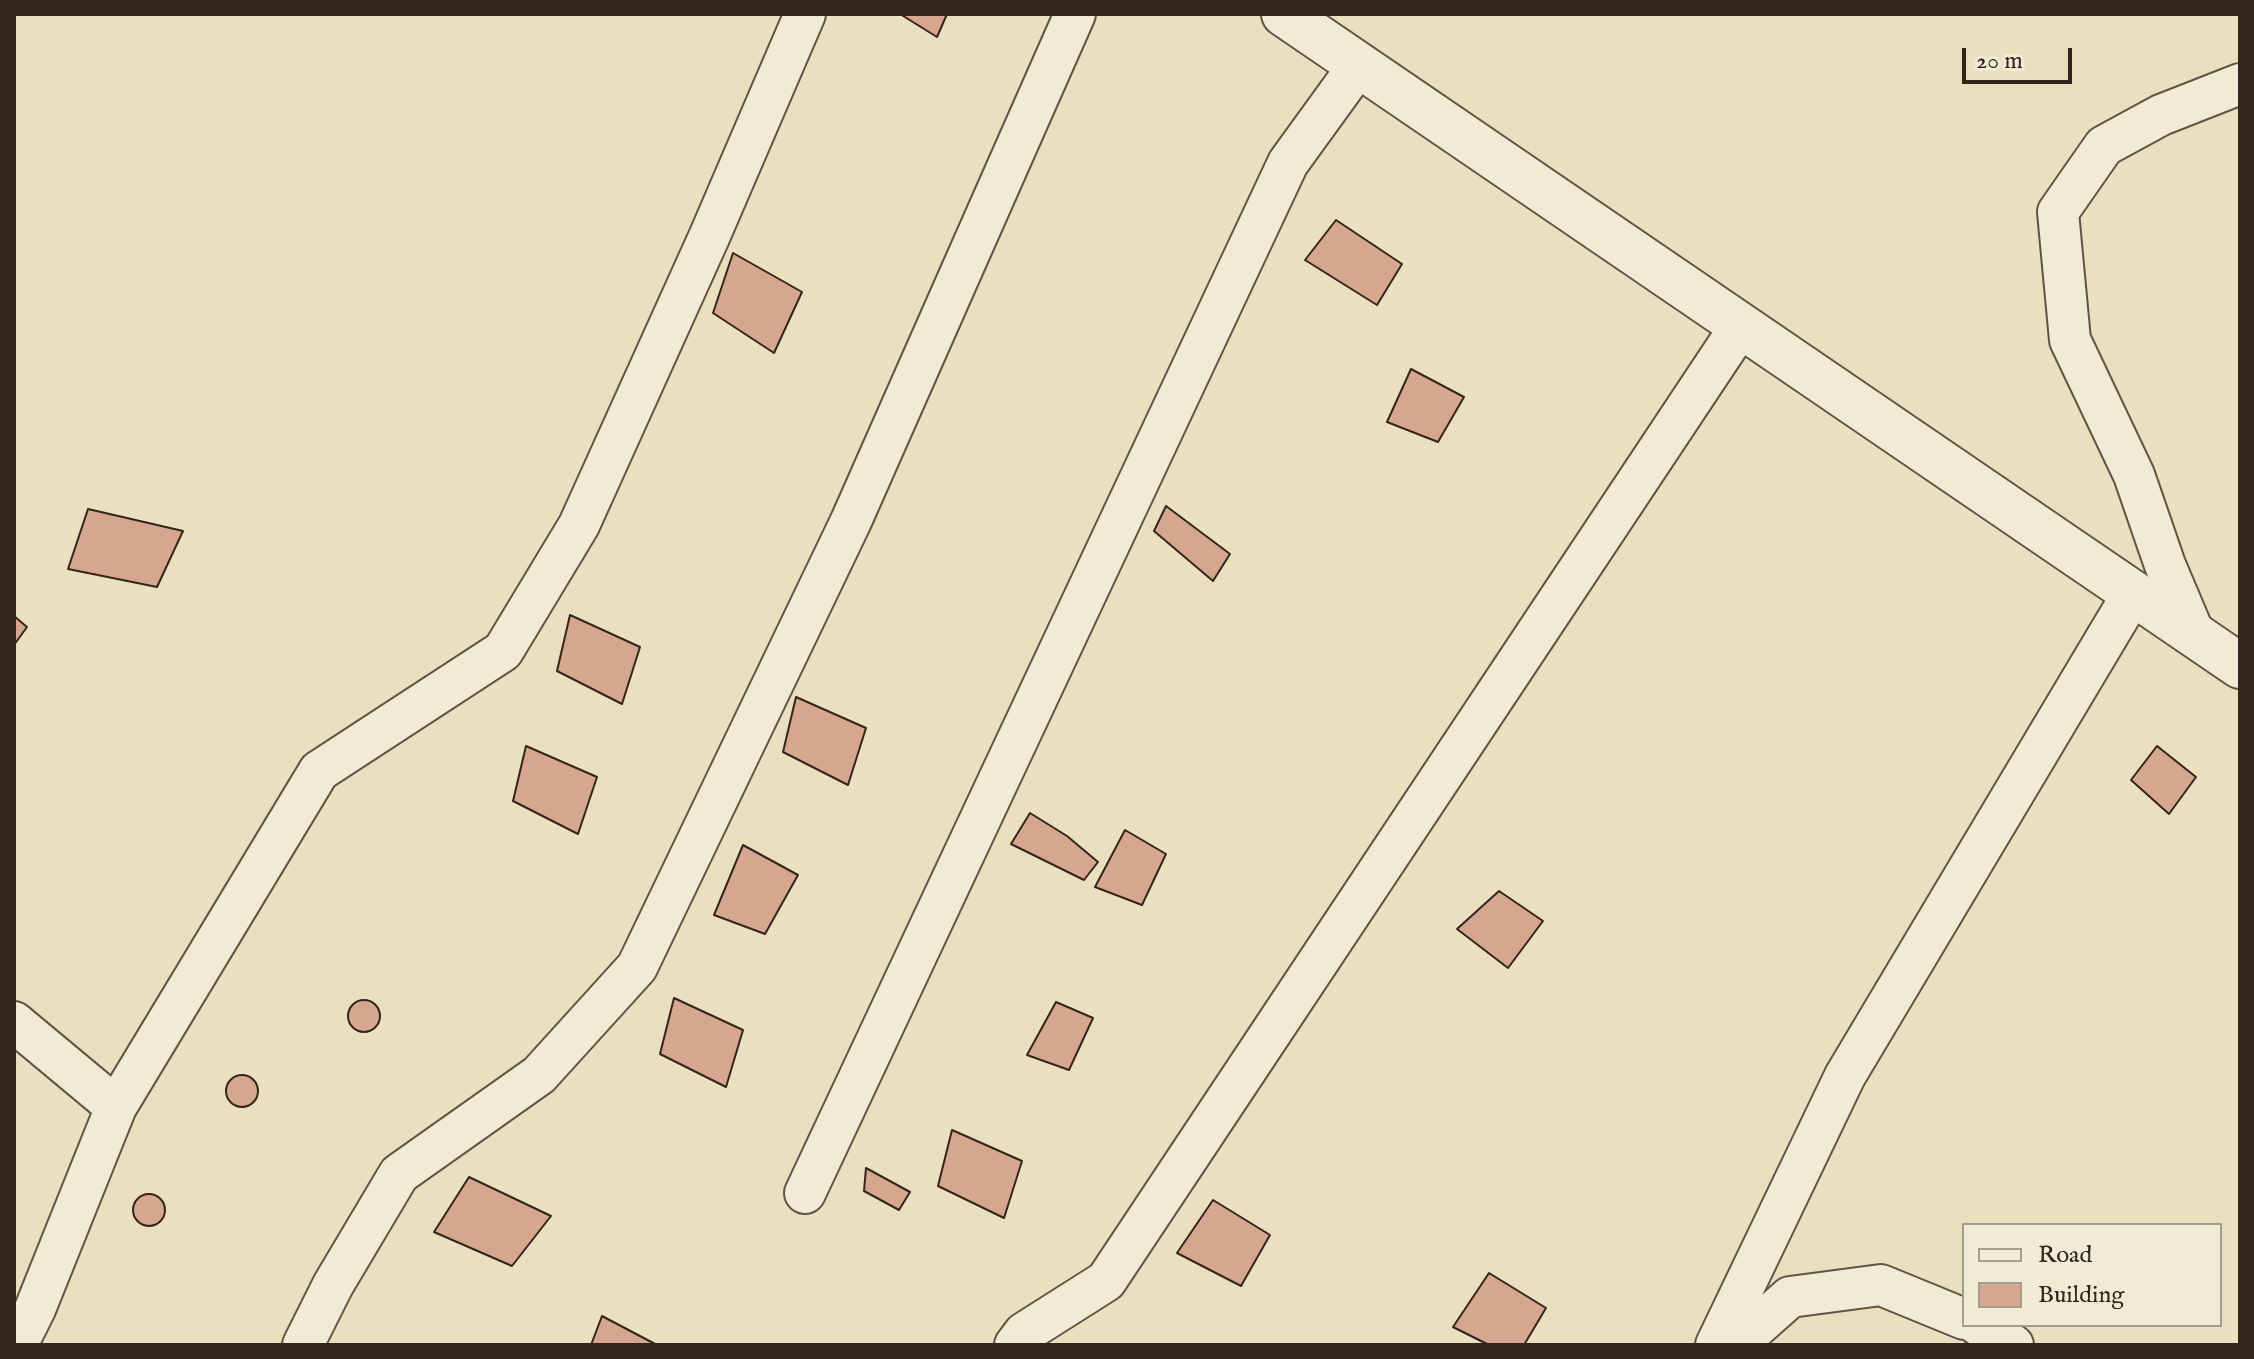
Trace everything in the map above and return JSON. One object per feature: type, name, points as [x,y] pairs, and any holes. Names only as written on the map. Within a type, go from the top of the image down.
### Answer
[{"type":"street","points":[[17,1345],[35,1309],[116,1107],[319,771],[503,651],[579,525],[710,235],[805,14]]},
{"type":"street","points":[[303,1345],[333,1285],[399,1174],[539,1075],[637,967],[851,521],[1075,14]]},
{"type":"street","points":[[1284,14],[2240,666]]},
{"type":"street","points":[[805,1193],[1288,163],[1359,65]]},
{"type":"street","points":[[2195,636],[2165,565],[2134,475],[2070,340],[2058,212],[2104,146],[2161,115],[2240,84]]},
{"type":"street","points":[[1015,1345],[1024,1333],[1106,1281],[1740,327]]},
{"type":"street","points":[[1716,1345],[1845,1076],[2132,595]]},
{"type":"street","points":[[14,1022],[116,1107]]},
{"type":"street","points":[[1736,1345],[1790,1297],[1881,1285],[1962,1318]]},
{"type":"street","points":[[1982,1327],[2013,1345]]},
{"type":"building","points":[[900,14],[947,14],[937,37]]},
{"type":"building","points":[[1336,220],[1402,264],[1377,305],[1305,260]]},
{"type":"building","points":[[733,253],[802,292],[774,353],[713,313]]},
{"type":"building","points":[[1411,369],[1464,397],[1438,442],[1387,422]]},
{"type":"building","points":[[1166,506],[1230,554],[1213,581],[1154,531]]},
{"type":"building","points":[[88,509],[183,531],[157,587],[68,569]]},
{"type":"building","points":[[570,615],[640,647],[622,704],[557,671]]},
{"type":"building","points":[[14,616],[27,627],[14,645]]},
{"type":"building","points":[[796,697],[866,728],[848,785],[783,752]]},
{"type":"building","points":[[526,746],[597,777],[578,834],[513,801]]},
{"type":"building","points":[[2157,746],[2196,777],[2169,814],[2131,780]]},
{"type":"building","points":[[1030,813],[1067,836],[1098,862],[1084,880],[1011,844]]},
{"type":"building","points":[[1125,830],[1166,854],[1142,905],[1095,887]]},
{"type":"building","points":[[743,845],[798,875],[765,934],[714,915]]},
{"type":"building","points":[[1499,891],[1543,921],[1508,968],[1457,929]]},
{"type":"building","points":[[674,998],[743,1030],[726,1087],[660,1054]]},
{"type":"building","points":[[364,1000],[376,1004],[380,1016],[376,1028],[364,1032],[352,1028],[348,1016],[352,1004]]},
{"type":"building","points":[[1056,1002],[1093,1018],[1069,1070],[1027,1055]]},
{"type":"building","points":[[242,1075],[254,1079],[258,1091],[254,1103],[242,1107],[230,1103],[226,1091],[230,1079]]},
{"type":"building","points":[[952,1130],[1022,1161],[1004,1218],[938,1186]]},
{"type":"building","points":[[866,1168],[910,1192],[899,1210],[864,1191]]},
{"type":"building","points":[[469,1177],[551,1216],[512,1266],[434,1232]]},
{"type":"building","points":[[149,1194],[161,1198],[165,1210],[161,1222],[149,1226],[137,1222],[133,1210],[137,1198]]},
{"type":"building","points":[[1213,1200],[1270,1235],[1241,1286],[1177,1253]]},
{"type":"building","points":[[1489,1273],[1546,1308],[1524,1345],[1489,1345],[1453,1327]]},
{"type":"building","points":[[602,1316],[657,1345],[591,1345]]}]
